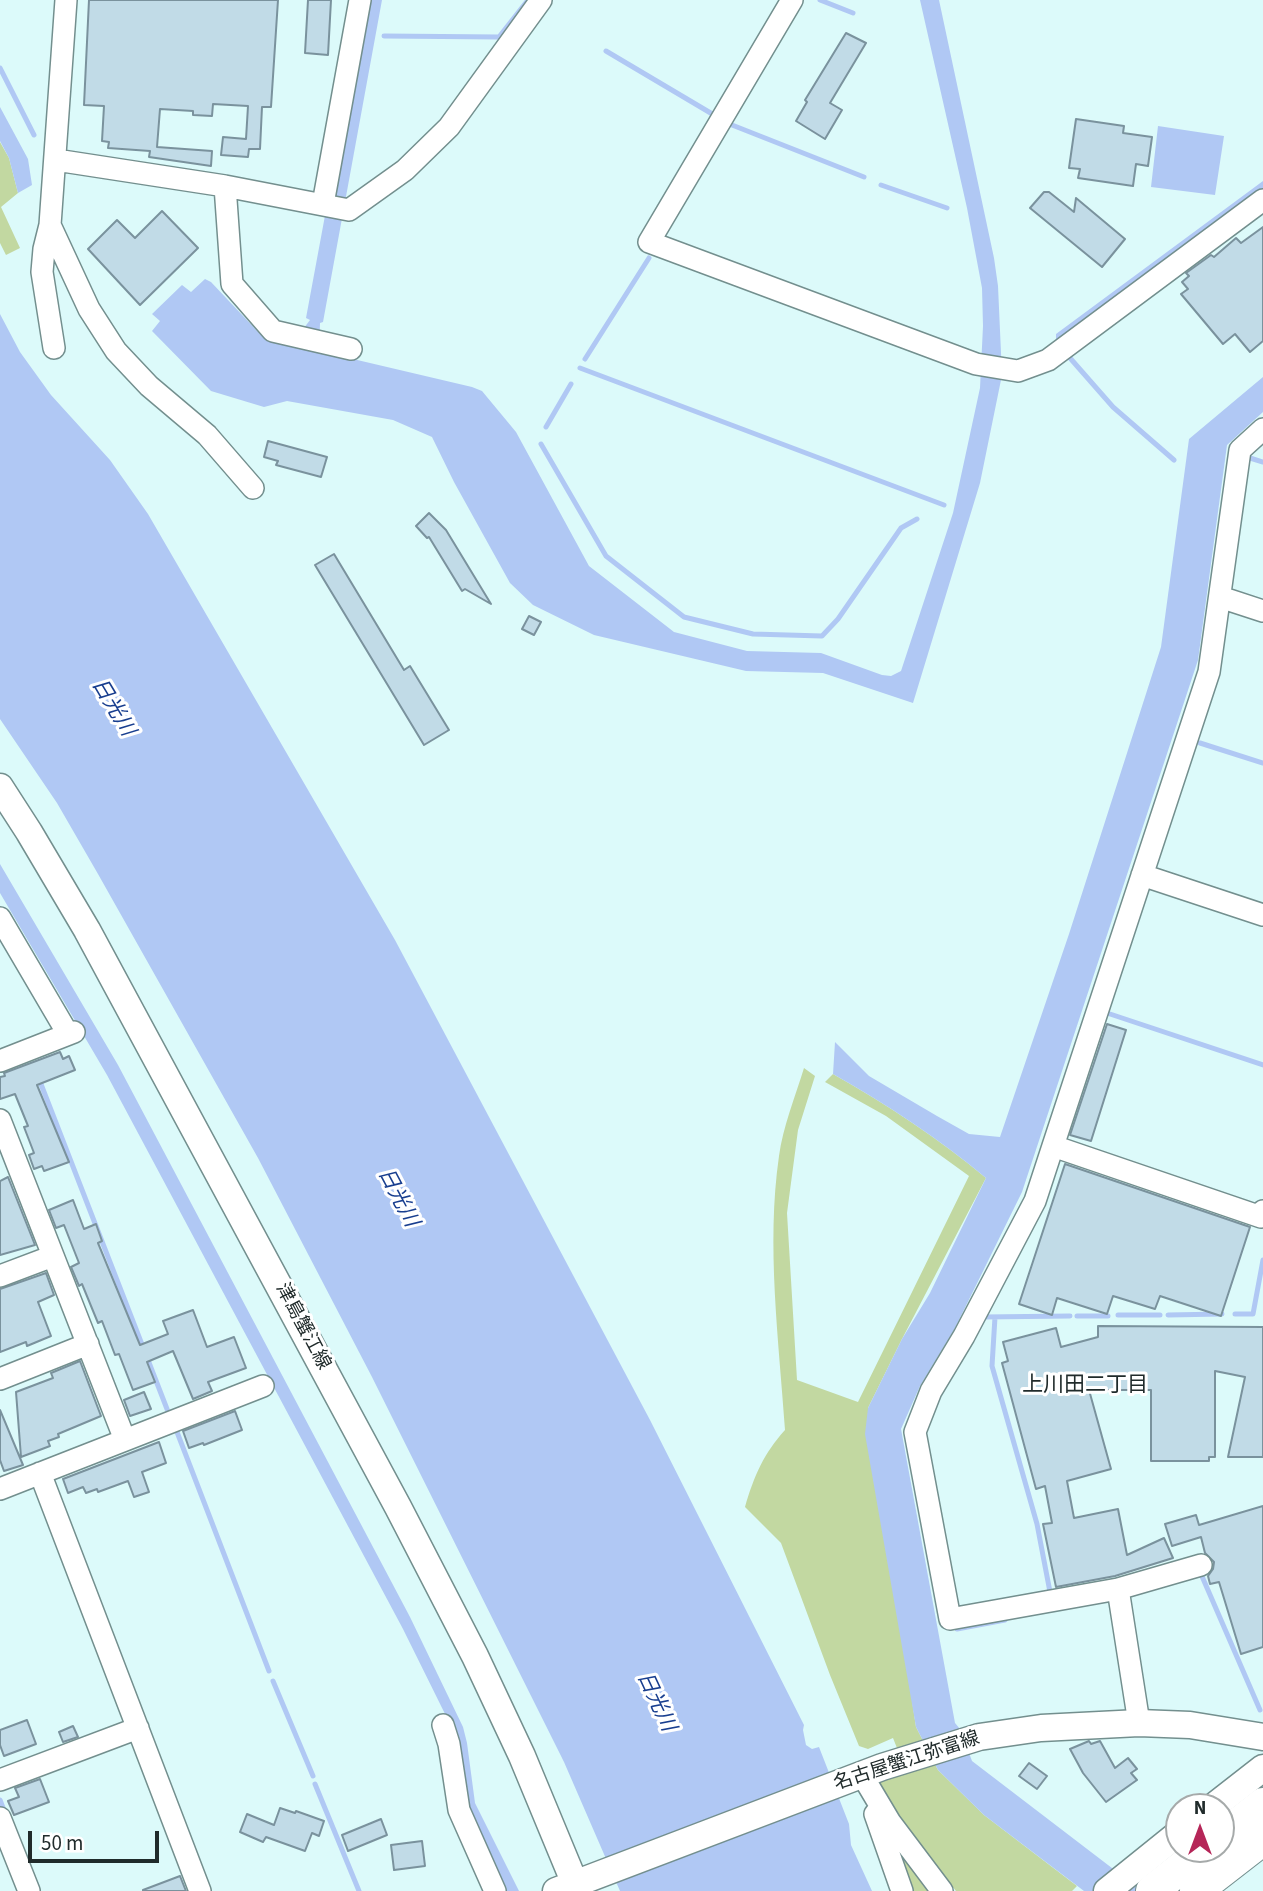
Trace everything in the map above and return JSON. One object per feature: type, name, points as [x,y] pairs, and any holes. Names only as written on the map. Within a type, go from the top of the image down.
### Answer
[{"type":"highway","points":[[1235,1826],[1263,1804]]},
{"type":"highway","points":[[1196,1891],[1263,1839]]},
{"type":"highway","points":[[1145,1878],[1176,1863]]},
{"type":"main road","name":"津島蟹江線","points":[[0,787],[87,930],[398,1507],[475,1656],[522,1756],[577,1885]]},
{"type":"main road","name":"名古屋蟹江弥富線","points":[[577,1885],[862,1775],[979,1737],[1041,1728],[1139,1723],[1190,1724],[1263,1737]]},
{"type":"main road","points":[[1231,1793],[1263,1769]]},
{"type":"main road","points":[[1107,1891],[1145,1878],[1165,1852]]},
{"type":"street","points":[[54,348],[42,272],[50,225],[56,160],[66,0]]},
{"type":"street","points":[[325,204],[360,0]]},
{"type":"street","points":[[56,160],[225,186],[349,210],[405,170],[449,127],[541,0]]},
{"type":"street","points":[[793,0],[649,243],[976,364],[1018,371],[1048,360],[1263,200]]},
{"type":"street","points":[[225,186],[232,284],[273,331],[351,349]]},
{"type":"street","points":[[50,225],[89,309],[116,351],[149,386],[207,435],[253,488]]},
{"type":"street","points":[[1200,1565],[1118,1589],[950,1619],[915,1432],[931,1391],[964,1336],[1035,1201],[1209,672],[1240,450],[1263,429]]},
{"type":"street","points":[[1220,597],[1263,611]]},
{"type":"street","points":[[1142,875],[1263,915]]},
{"type":"street","points":[[0,918],[10,956],[71,1033],[0,1061]]},
{"type":"street","points":[[0,1120],[9,1168],[53,1256],[125,1440]]},
{"type":"street","points":[[1053,1146],[1261,1217],[1263,1211]]},
{"type":"street","points":[[0,1276],[53,1256]]},
{"type":"street","points":[[0,1379],[88,1344]]},
{"type":"street","points":[[0,1489],[263,1386]]},
{"type":"street","points":[[40,1473],[201,1891]]},
{"type":"street","points":[[1118,1589],[1139,1723]]},
{"type":"street","points":[[443,1724],[449,1744],[459,1810],[495,1891]]},
{"type":"street","points":[[0,1780],[138,1728]]},
{"type":"street","points":[[862,1775],[902,1891]]},
{"type":"street","points":[[862,1775],[890,1822],[942,1891]]},
{"type":"street","points":[[0,1818],[29,1891]]},
{"type":"green space","points":[[0,142],[9,158],[18,193],[1,207],[20,248],[6,255],[0,243]]},
{"type":"green space","points":[[804,1068],[815,1076],[798,1130],[787,1213],[797,1380],[858,1402],[969,1176],[886,1116],[825,1082],[833,1074],[893,1110],[986,1178],[868,1408],[916,1727],[938,1770],[984,1815],[1077,1886],[1072,1891],[956,1891],[886,1804],[876,1782],[905,1768],[893,1738],[868,1749],[859,1746],[781,1543],[745,1507],[760,1466],[785,1430],[775,1293],[775,1190],[783,1134]]},
{"type":"green space","points":[[888,1831],[931,1891],[913,1891]]},
{"type":"water","points":[[365,0],[382,0],[323,322],[320,323],[319,351],[482,391],[516,432],[589,566],[674,632],[747,651],[821,653],[891,676],[901,671],[953,513],[980,388],[982,288],[967,208],[920,0],[939,0],[994,258],[1002,375],[980,483],[913,703],[823,673],[746,671],[594,635],[533,605],[510,583],[432,437],[393,420],[287,401],[264,407],[211,391],[152,331],[160,321],[152,314],[182,285],[191,292],[205,279],[211,282],[262,336],[270,340],[304,328],[310,320],[306,318]]},
{"type":"water","points":[[0,107],[28,159],[32,185],[18,193],[9,158],[0,141]]},
{"type":"water","points":[[1158,126],[1224,136],[1215,195],[1151,187]]},
{"type":"water","points":[[1263,181],[1263,190],[1056,342],[1056,334]]},
{"type":"water","name":"日光川","points":[[0,314],[20,352],[51,395],[110,460],[148,514],[395,940],[650,1420],[804,1725],[806,1745],[812,1749],[819,1747],[849,1824],[851,1845],[872,1891],[620,1891],[564,1762],[372,1377],[258,1158],[57,803],[0,719]]},
{"type":"water","points":[[1263,377],[1263,412],[1227,445],[1198,660],[1022,1192],[955,1328],[920,1386],[901,1429],[955,1723],[960,1729],[972,1761],[1142,1891],[1084,1891],[984,1815],[938,1770],[916,1727],[865,1434],[868,1408],[902,1339],[930,1293],[986,1178],[912,1123],[833,1074],[835,1042],[869,1076],[937,1116],[969,1134],[1000,1137],[1069,934],[1161,647],[1189,439]]},
{"type":"water","points":[[0,864],[118,1065],[410,1617],[463,1727],[475,1803],[519,1891],[504,1891],[465,1809],[449,1722],[403,1629],[107,1075],[0,893]]},
{"type":"building","points":[[89,0],[278,0],[271,107],[262,107],[260,149],[249,149],[248,157],[221,155],[223,137],[246,139],[248,106],[213,104],[212,116],[193,115],[193,111],[160,109],[157,147],[212,151],[211,166],[149,157],[150,151],[108,148],[109,142],[102,141],[104,106],[84,105]]},
{"type":"building","points":[[308,0],[331,0],[328,55],[305,53]]},
{"type":"building","points":[[846,33],[866,43],[830,103],[842,110],[825,139],[796,121],[807,102],[805,100]]},
{"type":"building","points":[[1076,119],[1124,126],[1123,133],[1152,137],[1148,166],[1136,164],[1133,186],[1078,178],[1080,169],[1069,168]]},
{"type":"building","points":[[1044,192],[1049,192],[1074,212],[1076,198],[1125,239],[1102,267],[1030,208]]},
{"type":"building","points":[[162,211],[198,248],[140,305],[88,249],[117,220],[135,238]]},
{"type":"building","points":[[1263,227],[1263,341],[1250,352],[1235,334],[1223,344],[1181,294],[1188,289],[1182,282],[1189,276],[1186,273],[1211,255],[1214,257],[1236,238],[1241,243]]},
{"type":"building","points":[[268,441],[327,457],[321,477],[276,465],[278,461],[264,457]]},
{"type":"building","points":[[429,513],[446,530],[491,604],[465,589],[462,591],[429,537],[416,526]]},
{"type":"building","points":[[334,554],[404,670],[410,666],[449,730],[424,745],[315,565]]},
{"type":"building","points":[[529,616],[541,622],[534,635],[522,629]]},
{"type":"building","points":[[1107,1024],[1126,1030],[1091,1141],[1070,1135]]},
{"type":"building","points":[[60,1052],[63,1059],[69,1056],[75,1070],[37,1085],[69,1162],[44,1171],[42,1166],[34,1169],[29,1155],[34,1153],[24,1127],[28,1126],[15,1094],[0,1099],[0,1077],[5,1076],[4,1073]]},
{"type":"building","points":[[1065,1164],[1250,1227],[1221,1316],[1160,1296],[1155,1309],[1113,1296],[1107,1314],[1057,1298],[1052,1315],[1019,1304]]},
{"type":"building","points":[[8,1177],[35,1245],[0,1255],[0,1181]]},
{"type":"building","points":[[73,1200],[84,1229],[96,1224],[102,1241],[98,1243],[140,1345],[168,1334],[163,1321],[193,1310],[207,1347],[234,1337],[246,1368],[208,1382],[212,1391],[193,1399],[173,1351],[147,1362],[155,1382],[133,1390],[119,1354],[115,1355],[102,1321],[98,1323],[82,1284],[79,1286],[71,1267],[79,1263],[64,1225],[56,1228],[49,1210]]},
{"type":"building","points":[[46,1273],[54,1295],[38,1302],[51,1336],[27,1346],[26,1342],[0,1352],[0,1289]]},
{"type":"building","points":[[1098,1326],[1263,1327],[1263,1457],[1228,1457],[1245,1377],[1215,1371],[1215,1457],[1209,1457],[1209,1461],[1151,1461],[1151,1390],[1089,1390],[1111,1469],[1067,1481],[1074,1518],[1118,1509],[1127,1555],[1164,1538],[1173,1558],[1115,1576],[1056,1587],[1043,1524],[1052,1523],[1045,1486],[1036,1489],[1002,1363],[1008,1361],[1003,1342],[1056,1328],[1061,1347],[1098,1337]]},
{"type":"building","points":[[80,1361],[101,1416],[58,1434],[59,1437],[48,1441],[50,1446],[21,1457],[16,1392],[53,1378],[51,1373]]},
{"type":"building","points":[[144,1392],[151,1409],[130,1416],[124,1400]]},
{"type":"building","points":[[0,1410],[23,1465],[4,1471],[0,1460]]},
{"type":"building","points":[[235,1411],[242,1430],[189,1448],[183,1431]]},
{"type":"building","points":[[159,1442],[166,1463],[142,1472],[149,1492],[134,1497],[128,1481],[98,1492],[97,1489],[86,1493],[83,1487],[68,1493],[63,1479]]},
{"type":"building","points":[[1263,1506],[1263,1647],[1241,1654],[1219,1582],[1210,1584],[1208,1576],[1214,1562],[1205,1553],[1201,1537],[1172,1546],[1165,1524],[1196,1515],[1199,1525]]},
{"type":"building","points":[[27,1720],[36,1744],[4,1756],[0,1745],[0,1730]]},
{"type":"building","points":[[73,1726],[78,1737],[63,1742],[59,1732]]},
{"type":"building","points":[[1089,1741],[1091,1744],[1100,1741],[1115,1768],[1128,1758],[1137,1769],[1131,1773],[1137,1780],[1106,1802],[1083,1773],[1070,1749]]},
{"type":"building","points":[[1029,1763],[1047,1776],[1037,1789],[1019,1776]]},
{"type":"building","points":[[40,1779],[49,1802],[14,1815],[8,1801],[19,1797],[15,1788]]},
{"type":"building","points":[[280,1808],[324,1821],[319,1836],[312,1833],[305,1851],[266,1837],[263,1842],[240,1832],[247,1814],[274,1825]]},
{"type":"building","points":[[381,1819],[387,1835],[348,1851],[342,1835]]},
{"type":"building","points":[[422,1841],[425,1866],[394,1870],[391,1845]]},
{"type":"building","points":[[180,1876],[186,1891],[143,1891],[143,1890]]},
{"type":"waterway","points":[[384,36],[499,37],[528,0]]},
{"type":"waterway","points":[[820,0],[853,13]]},
{"type":"waterway","points":[[606,51],[714,115]]},
{"type":"waterway","points":[[0,68],[34,135]]},
{"type":"waterway","points":[[732,125],[864,177]]},
{"type":"waterway","points":[[881,185],[947,208]]},
{"type":"waterway","points":[[585,359],[649,258]]},
{"type":"waterway","points":[[1070,358],[1113,407],[1174,460]]},
{"type":"waterway","points":[[580,368],[944,505]]},
{"type":"waterway","points":[[546,427],[571,384]]},
{"type":"waterway","points":[[541,444],[606,556],[684,617],[753,634],[822,636],[838,619],[901,528],[917,519]]},
{"type":"waterway","points":[[1250,458],[1263,462]]},
{"type":"waterway","points":[[1200,743],[1263,763]]},
{"type":"waterway","points":[[1104,1012],[1263,1065]]},
{"type":"waterway","points":[[39,1079],[167,1409]]},
{"type":"waterway","points":[[1235,1314],[1253,1314],[1263,1260]]},
{"type":"waterway","points":[[1168,1315],[1222,1314]]},
{"type":"waterway","points":[[1118,1315],[1160,1315]]},
{"type":"waterway","points":[[983,1317],[1070,1316]]},
{"type":"waterway","points":[[1077,1316],[1108,1316]]},
{"type":"waterway","points":[[995,1317],[992,1366],[1037,1524],[1050,1592]]},
{"type":"waterway","points":[[177,1432],[269,1671]]},
{"type":"waterway","points":[[1201,1574],[1260,1710]]},
{"type":"waterway","points":[[957,1629],[1005,1620]]},
{"type":"waterway","points":[[273,1681],[313,1776]]},
{"type":"waterway","points":[[315,1784],[359,1891]]},
{"type":"waterway","points":[[0,1800],[5,1813]]},
{"type":"district","name":"上川田二丁目","points":[[1085,1386]]}]
